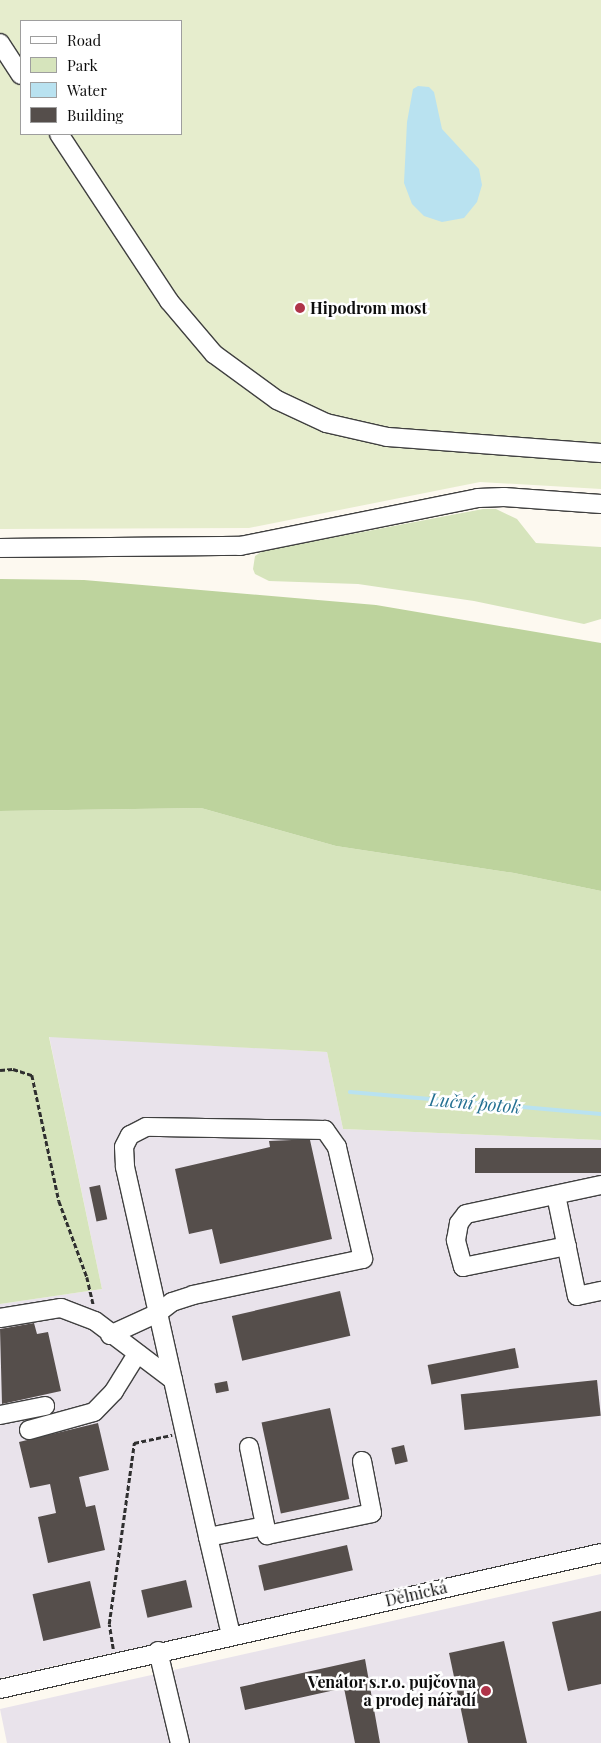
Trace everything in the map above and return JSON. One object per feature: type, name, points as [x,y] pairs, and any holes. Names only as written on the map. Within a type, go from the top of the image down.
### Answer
[{"type":"street","points":[[0,43],[20,73]]},
{"type":"street","points":[[60,135],[169,300],[214,354],[277,400],[326,423],[387,437],[601,453]]},
{"type":"street","points":[[0,548],[240,546],[478,498],[504,497],[601,504]]},
{"type":"street","points":[[110,1335],[158,1313],[172,1302],[194,1295],[363,1259],[337,1147],[324,1130],[169,1125],[146,1127],[130,1135],[124,1147],[125,1167],[158,1313],[174,1380],[208,1537],[231,1635]]},
{"type":"street","points":[[567,1246],[463,1267],[458,1256],[459,1223],[466,1214],[601,1185]]},
{"type":"street","points":[[556,1195],[578,1296],[601,1291]]},
{"type":"street","points":[[0,1318],[61,1308],[95,1321],[110,1335],[174,1380]]},
{"type":"street","points":[[29,1430],[94,1412],[114,1391],[137,1354]]},
{"type":"street","points":[[0,1415],[45,1406]]},
{"type":"street","points":[[249,1447],[267,1535],[372,1513],[362,1461]]},
{"type":"street","points":[[208,1537],[265,1526]]},
{"type":"street","name":"Dělnická","points":[[0,1689],[158,1651],[601,1553]]},
{"type":"street","points":[[158,1651],[180,1743]]},
{"type":"path","points":[[0,1070],[13,1069],[32,1075],[59,1201],[88,1277],[95,1321]]},
{"type":"path","points":[[116,1661],[109,1624],[134,1443],[185,1432]]},
{"type":"shaded area","points":[[49,1036],[327,1052],[343,1129],[601,1140],[601,1544],[0,1678],[0,1304],[102,1289]]},
{"type":"shaded area","points":[[601,1574],[601,1743],[7,1743],[0,1709]]},
{"type":"green space","name":"Hipodrom most","points":[[0,0],[601,0],[601,489],[480,482],[249,528],[0,529]]},
{"type":"green space","points":[[483,509],[496,509],[517,519],[536,543],[601,547],[601,619],[584,624],[474,601],[358,584],[269,581],[255,574],[253,569],[255,556],[263,551]]},
{"type":"green space","points":[[0,579],[84,580],[376,605],[601,643],[601,891],[514,873],[336,846],[201,808],[0,811]]},
{"type":"green space","points":[[201,808],[336,846],[514,873],[601,891],[601,1140],[343,1129],[327,1052],[49,1037],[102,1289],[0,1304],[0,811]]},
{"type":"water","points":[[418,86],[429,87],[434,92],[442,129],[479,169],[482,185],[477,202],[464,218],[442,222],[424,216],[412,204],[404,183],[407,122],[413,89]]},
{"type":"building","points":[[310,1140],[332,1239],[220,1264],[212,1229],[189,1234],[175,1169],[270,1147],[269,1141]]},
{"type":"building","points":[[475,1148],[601,1148],[601,1173],[475,1173]]},
{"type":"building","points":[[100,1185],[107,1219],[97,1222],[89,1187]]},
{"type":"building","points":[[340,1291],[350,1336],[242,1361],[232,1316]]},
{"type":"building","points":[[34,1323],[37,1334],[48,1332],[61,1391],[2,1404],[0,1329]]},
{"type":"building","points":[[515,1348],[519,1368],[431,1385],[428,1365]]},
{"type":"building","points":[[597,1380],[601,1416],[465,1430],[461,1394]]},
{"type":"building","points":[[227,1381],[229,1391],[216,1393],[214,1383]]},
{"type":"building","points":[[330,1408],[349,1499],[281,1514],[262,1423]]},
{"type":"building","points":[[98,1423],[109,1470],[79,1477],[86,1507],[95,1505],[105,1550],[48,1563],[38,1517],[56,1513],[50,1484],[30,1488],[19,1442]]},
{"type":"building","points":[[404,1445],[408,1462],[395,1464],[391,1448]]},
{"type":"building","points":[[347,1545],[353,1570],[264,1591],[258,1565]]},
{"type":"building","points":[[186,1580],[192,1607],[147,1618],[141,1590]]},
{"type":"building","points":[[90,1581],[101,1628],[43,1641],[33,1594]]},
{"type":"building","points":[[601,1611],[601,1684],[568,1691],[552,1622]]},
{"type":"building","name":"Venátor s.r.o. pujčovna a prodej nářadí","points":[[504,1641],[527,1743],[468,1743],[449,1653]]},
{"type":"building","points":[[365,1659],[380,1743],[355,1743],[344,1688],[245,1710],[240,1687]]},
{"type":"waterway","name":"Luční potok","points":[[350,1092],[601,1114]]},
{"type":"place","name":"Hipodrom most","points":[[300,308]]},
{"type":"place","name":"Venátor s.r.o. pujčovna a prodej nářadí","points":[[486,1691]]}]
